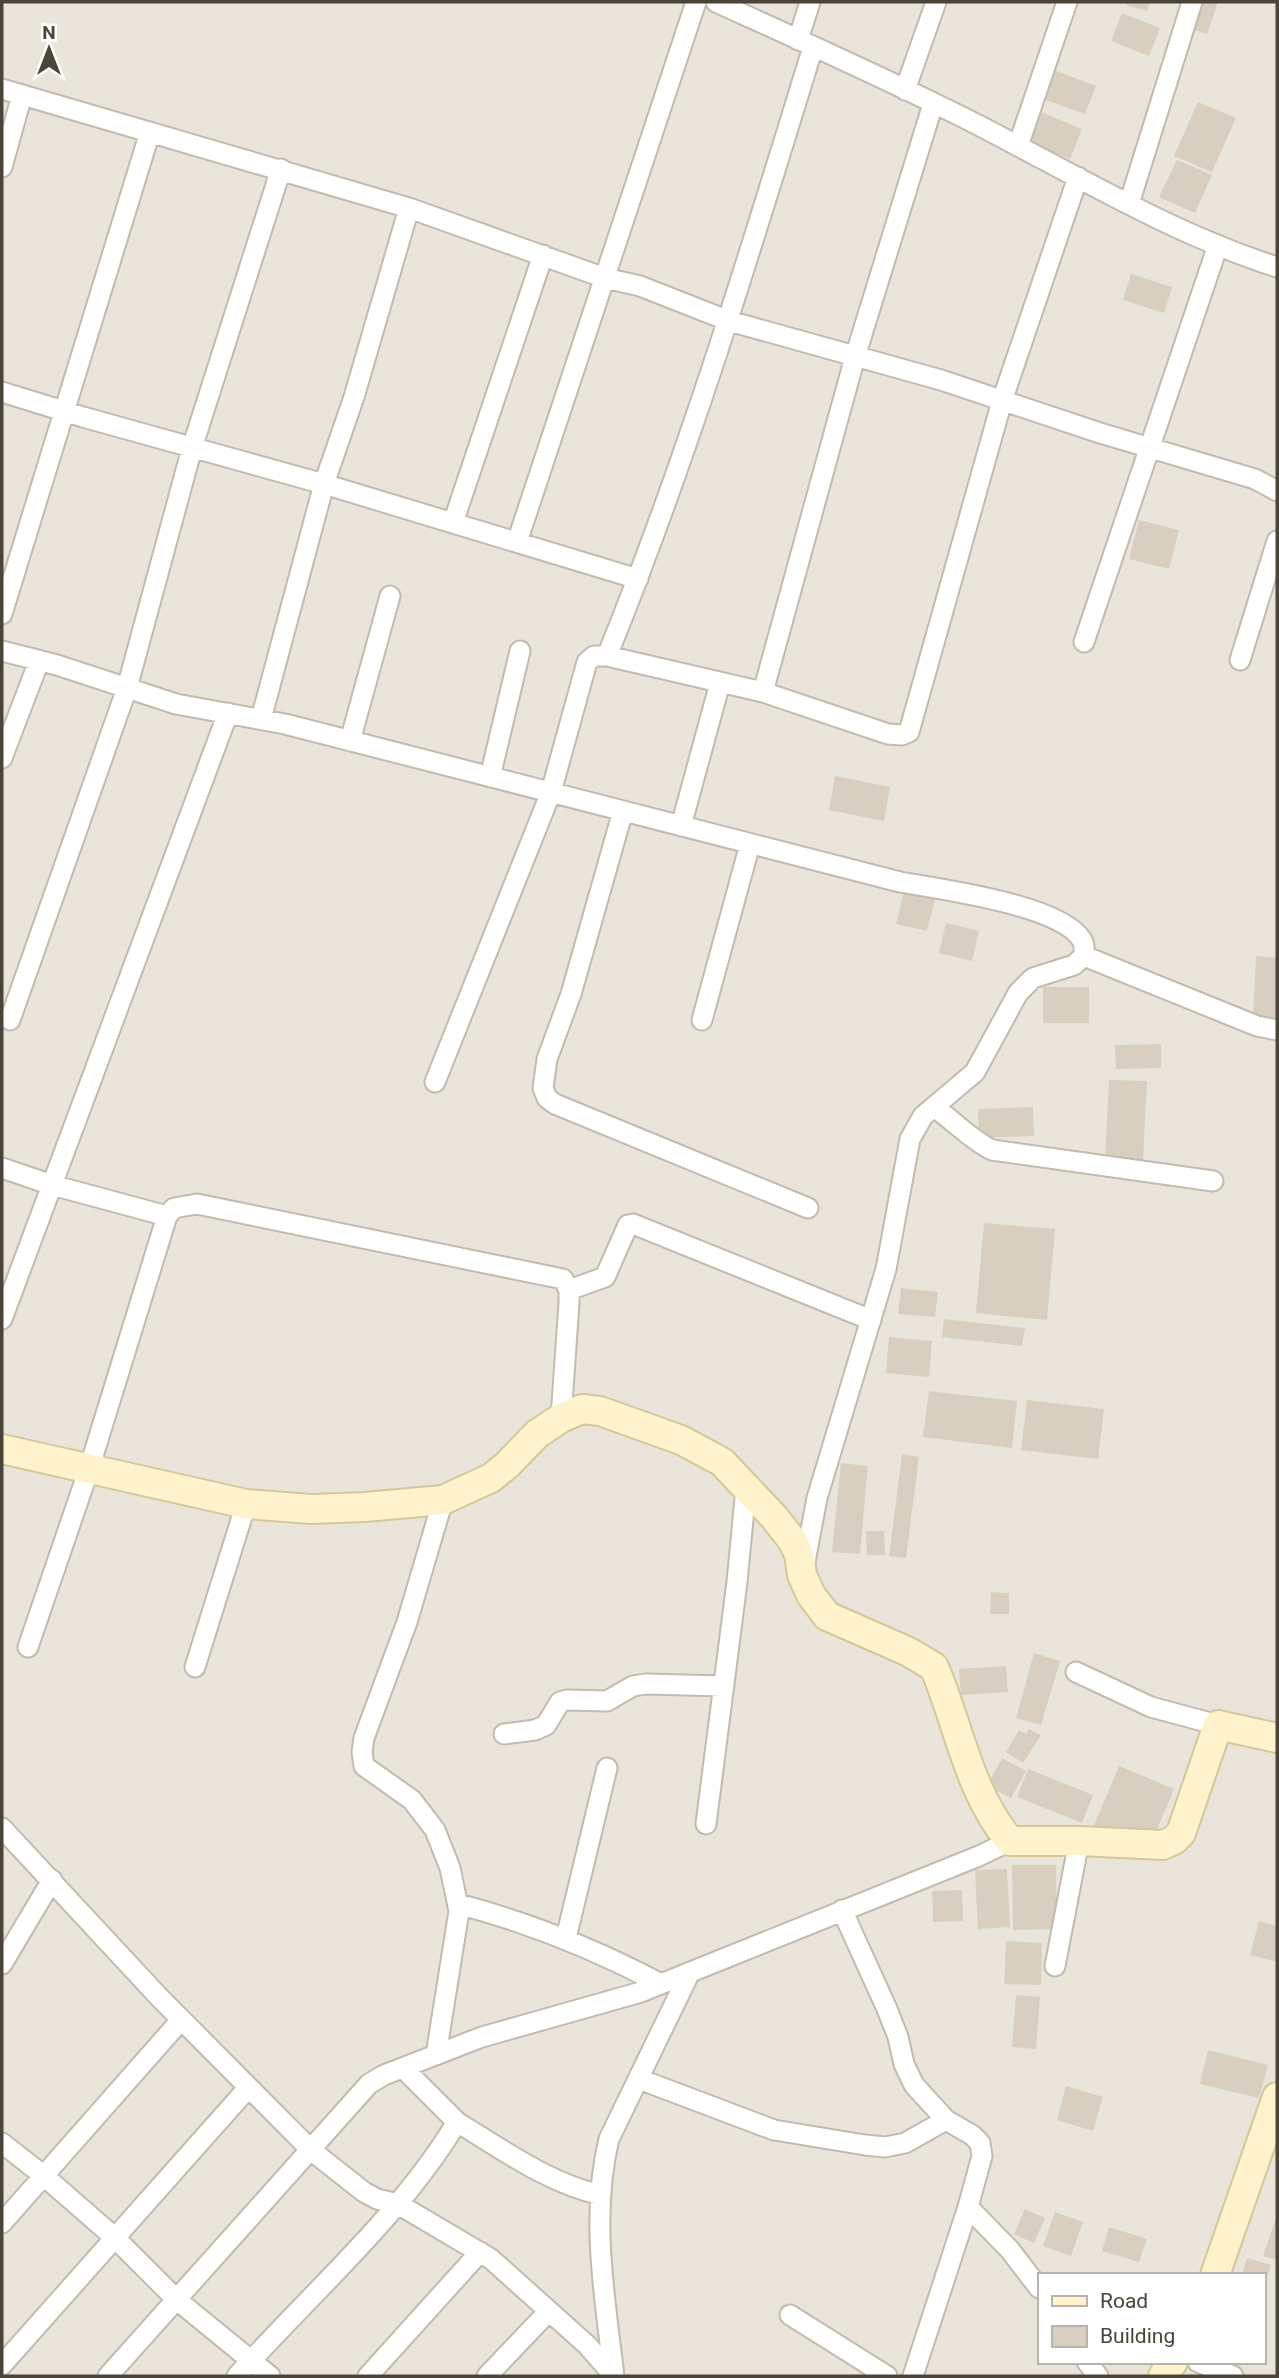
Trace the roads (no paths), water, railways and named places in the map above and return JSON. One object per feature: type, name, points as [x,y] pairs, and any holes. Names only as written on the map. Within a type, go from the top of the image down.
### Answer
[{"type":"main road","points":[[3,1451],[246,1504],[311,1509],[443,1500],[491,1478],[537,1434],[561,1418],[582,1409],[600,1411],[681,1440],[722,1462],[792,1540],[811,1595],[827,1616],[909,1652],[934,1667],[967,1764],[994,1822],[1010,1840],[1163,1844],[1174,1840],[1181,1833],[1218,1725],[1277,1738]]},
{"type":"main road","points":[[1216,2273],[1277,2097]]},
{"type":"street","points":[[517,542],[696,2]]},
{"type":"street","points":[[716,2],[905,90],[1129,204],[1218,245],[1277,267]]},
{"type":"street","points":[[607,656],[638,579],[729,321],[806,43],[810,2]]},
{"type":"street","points":[[905,90],[936,2]]},
{"type":"street","points":[[1018,146],[1067,2]]},
{"type":"street","points":[[1129,204],[1192,2]]},
{"type":"street","points":[[2,89],[409,208],[605,278],[640,286],[729,321],[941,380],[1148,448],[1255,479],[1277,491]]},
{"type":"street","points":[[2,167],[22,95]]},
{"type":"street","points":[[763,692],[855,357],[933,104]]},
{"type":"street","points":[[2,614],[150,132]]},
{"type":"street","points":[[10,1020],[127,688],[191,448],[281,170]]},
{"type":"street","points":[[435,1082],[551,792],[587,662],[594,656],[607,656],[763,692],[888,734],[902,735],[909,732],[1002,401],[1078,177]]},
{"type":"street","points":[[261,719],[324,484],[354,397],[409,208]]},
{"type":"street","points":[[1084,642],[1218,245]]},
{"type":"street","points":[[453,523],[543,255]]},
{"type":"street","points":[[2,392],[324,484],[638,579]]},
{"type":"street","points":[[1240,660],[1277,541]]},
{"type":"street","points":[[350,741],[390,596]]},
{"type":"street","points":[[2,651],[176,704],[261,719],[900,881],[989,897],[1043,914],[1076,933],[1084,943],[1084,956],[1074,965],[1032,978],[1018,993],[975,1072],[923,1116],[910,1139],[887,1269],[817,1499],[802,1575]]},
{"type":"street","points":[[490,777],[520,652]]},
{"type":"street","points":[[2,758],[39,661]]},
{"type":"street","points":[[681,826],[720,683]]},
{"type":"street","points":[[2,1320],[228,713]]},
{"type":"street","points":[[623,811],[571,993],[547,1059],[543,1088],[547,1098],[555,1104],[808,1208]]},
{"type":"street","points":[[702,1020],[750,844]]},
{"type":"street","points":[[1084,956],[1257,1026],[1277,1030]]},
{"type":"street","points":[[934,1107],[961,1126],[978,1143],[992,1150],[1213,1181]]},
{"type":"street","points":[[2,1168],[52,1185],[167,1216]]},
{"type":"street","points":[[28,1647],[89,1469],[167,1216],[174,1208],[197,1204],[563,1279],[569,1290],[561,1418]]},
{"type":"street","points":[[569,1290],[605,1277],[628,1225],[633,1224],[871,1320]]},
{"type":"street","points":[[706,1824],[746,1488]]},
{"type":"street","points":[[436,2055],[452,1965],[458,1904],[450,1868],[435,1830],[412,1800],[364,1766],[362,1752],[364,1738],[407,1622],[443,1500]]},
{"type":"street","points":[[195,1667],[246,1504]]},
{"type":"street","points":[[1076,1672],[1151,1707],[1218,1725]]},
{"type":"street","points":[[504,1734],[534,1730],[546,1725],[560,1702],[566,1700],[607,1701],[633,1686],[646,1684],[724,1686]]},
{"type":"street","points":[[566,1938],[607,1768]]},
{"type":"street","points":[[2,1828],[181,2020],[312,2151],[364,2192],[377,2199],[398,2204],[480,2252],[587,2345],[614,2376]]},
{"type":"street","points":[[108,2376],[312,2151],[369,2084],[384,2075],[482,2037],[641,1992],[979,1856],[1010,1840]]},
{"type":"street","points":[[1055,1966],[1079,1840]]},
{"type":"street","points":[[2,1964],[52,1880]]},
{"type":"street","points":[[458,1904],[500,1915],[566,1938],[606,1955],[661,1984]]},
{"type":"street","points":[[842,1910],[887,2009],[898,2037],[904,2064],[914,2085],[946,2120],[972,2135],[980,2143],[982,2156],[913,2376]]},
{"type":"street","points":[[614,2376],[603,2278],[603,2164],[610,2139],[690,1972]]},
{"type":"street","points":[[2,2223],[181,2020]]},
{"type":"street","points":[[403,2068],[457,2122],[546,2176],[574,2189],[601,2195]]},
{"type":"street","points":[[639,2078],[774,2130],[865,2145],[885,2147],[905,2143],[946,2120]]},
{"type":"street","points":[[2,2365],[248,2088]]},
{"type":"street","points":[[237,2376],[398,2204],[441,2148],[457,2122]]},
{"type":"street","points":[[2,2143],[114,2237],[177,2300],[270,2376]]},
{"type":"street","points":[[968,2207],[1010,2250],[1038,2287]]},
{"type":"street","points":[[368,2376],[480,2252]]},
{"type":"street","points":[[487,2376],[549,2311]]},
{"type":"street","points":[[790,2315],[887,2376]]},
{"type":"street","points":[[1203,2364],[1233,2376]]}]
